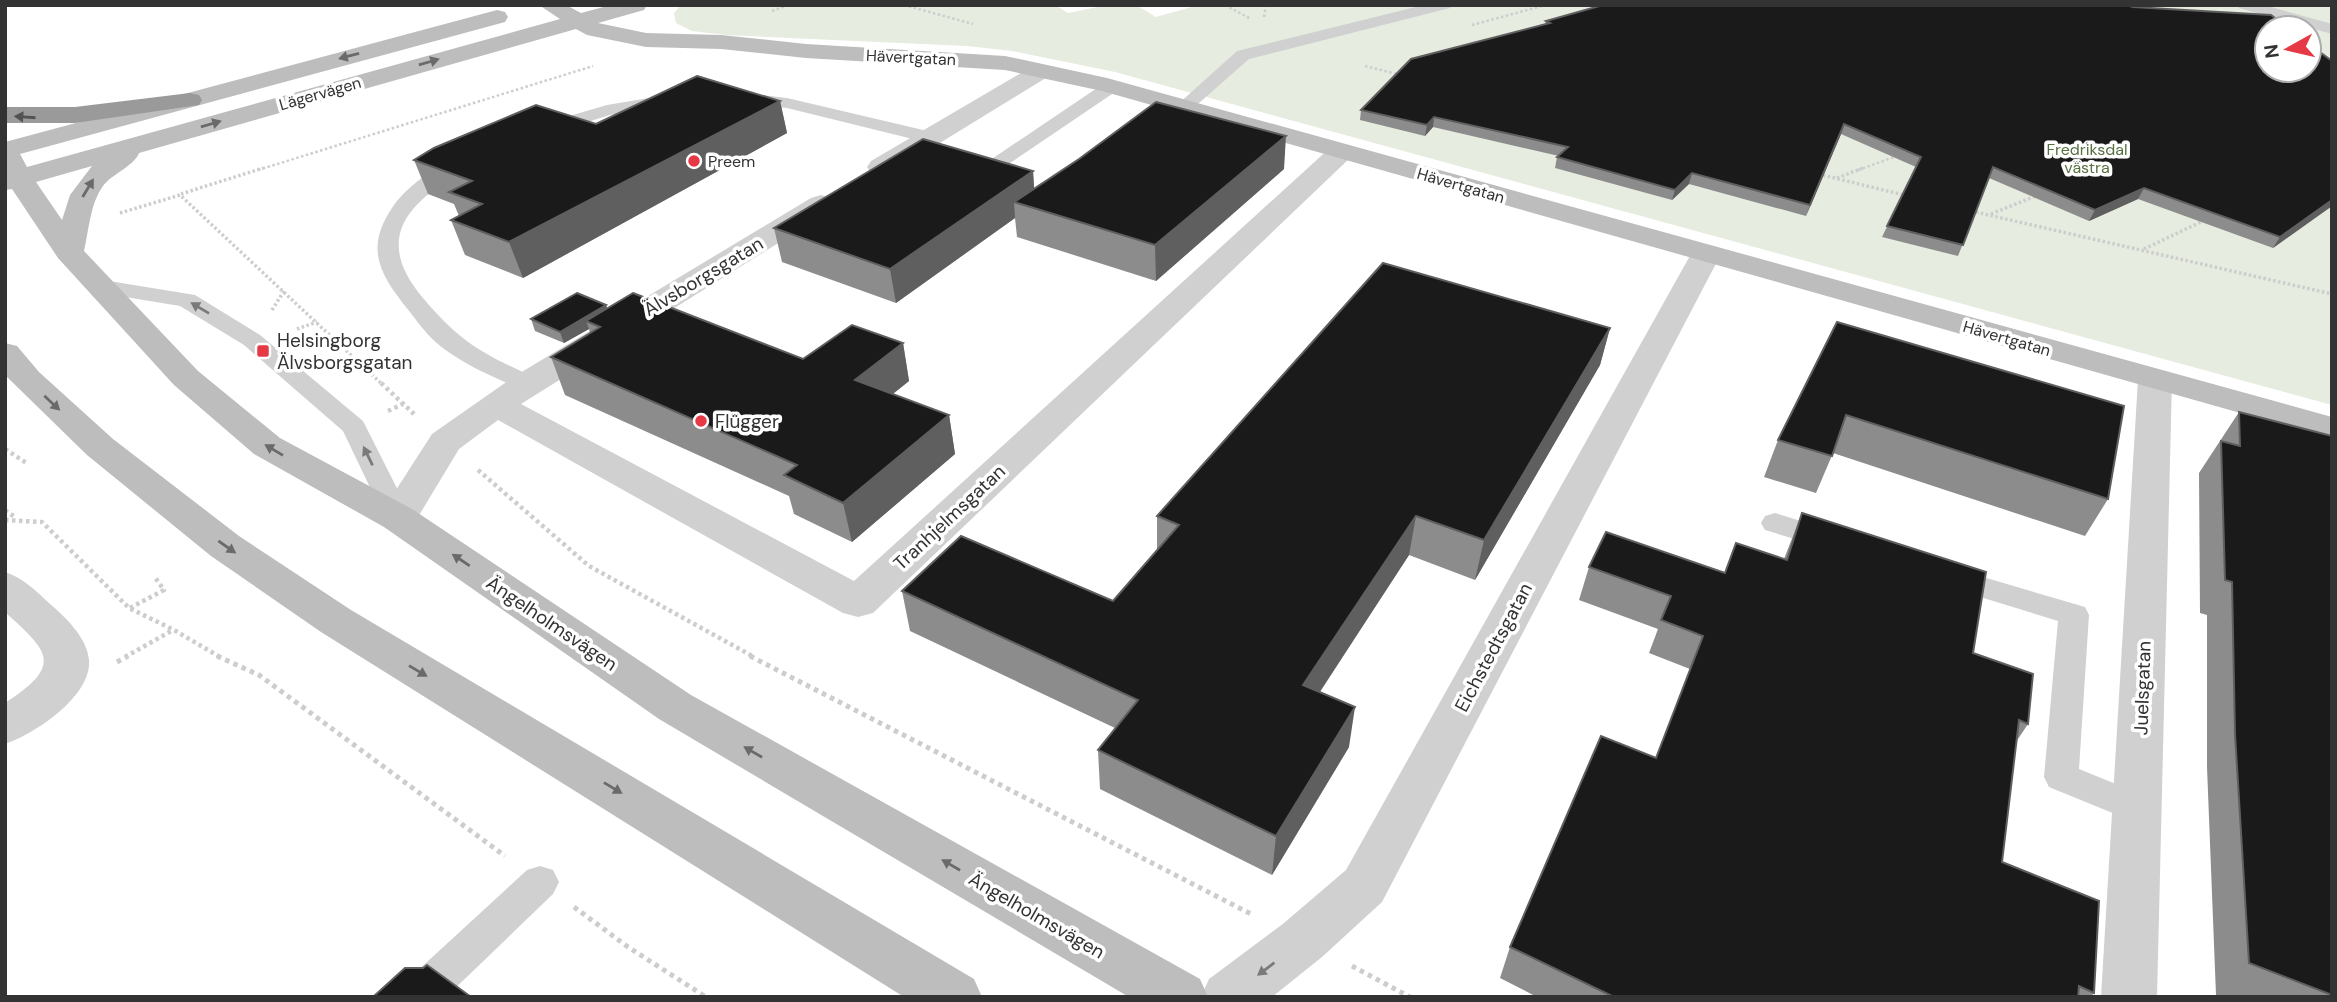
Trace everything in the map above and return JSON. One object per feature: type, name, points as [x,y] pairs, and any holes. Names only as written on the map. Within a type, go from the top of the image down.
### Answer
[{"type":"highway","points":[[5,115],[36,118],[73,116],[190,100]]},
{"type":"main road","points":[[415,38],[445,13],[449,5]]},
{"type":"main road","name":"Lägervägen","points":[[12,180],[636,5]]},
{"type":"main road","points":[[520,10],[536,33],[661,48],[806,51]]},
{"type":"main road","name":"Lägervägen","points":[[5,151],[520,10]]},
{"type":"main road","name":"Hävertgatan","points":[[520,10],[578,22],[594,30],[646,40],[721,42],[806,51],[969,60],[1112,86],[1174,111],[1341,152],[2332,428]]},
{"type":"main road","points":[[658,19],[664,28],[721,42]]},
{"type":"main road","points":[[69,253],[83,193],[92,179],[107,166],[145,143]]},
{"type":"main road","name":"Ängelholmsvägen","points":[[5,151],[12,180],[69,253],[186,378],[267,446],[398,518],[675,707],[1180,997]]},
{"type":"main road","points":[[5,353],[27,379],[100,447],[173,507],[336,621],[954,997]]},
{"type":"street","name":"Älvsborgsgatan","points":[[398,518],[445,442],[527,383],[1041,71]]},
{"type":"street","name":"Tranhjelmsgatan","points":[[496,405],[858,602],[1341,152]]},
{"type":"street","name":"Eichstedtsgatan","points":[[1229,997],[1303,940],[1364,886],[1706,254]]},
{"type":"street","name":"Juelsgatan","points":[[2129,997],[2155,379]]},
{"type":"street","points":[[5,726],[43,703],[65,669],[67,653],[60,642],[6,589]]},
{"type":"lane","points":[[1174,111],[1243,55],[1444,5]]},
{"type":"lane","points":[[2245,5],[2332,29]]},
{"type":"lane","points":[[998,184],[975,177],[1112,86]]},
{"type":"lane","points":[[526,136],[607,110],[666,99],[699,97]]},
{"type":"lane","points":[[720,97],[787,103],[929,137]]},
{"type":"lane","points":[[471,160],[422,187],[408,198],[389,230],[388,250],[393,271],[445,338],[477,359],[527,383]]},
{"type":"lane","points":[[103,287],[187,300],[252,340],[354,427],[398,518]]},
{"type":"lane","points":[[1775,523],[1853,547]]},
{"type":"lane","points":[[1917,567],[2074,615],[2061,777],[2137,808]]},
{"type":"lane","points":[[417,997],[540,882]]},
{"type":"path","points":[[1225,5],[1254,20]]},
{"type":"path","points":[[107,217],[605,62]]},
{"type":"path","points":[[1365,66],[1404,75]]},
{"type":"path","points":[[1837,178],[1900,154]]},
{"type":"path","points":[[1810,172],[1913,197]]},
{"type":"path","points":[[1989,215],[2040,194]]},
{"type":"path","points":[[180,195],[445,442],[589,565],[724,642],[1410,997]]},
{"type":"path","points":[[1964,209],[2332,293]]},
{"type":"path","points":[[2144,250],[2207,220]]},
{"type":"path","points":[[5,449],[28,464]]},
{"type":"path","points":[[5,510],[17,519]]},
{"type":"path","points":[[5,520],[42,522],[129,608],[174,630],[219,657],[260,675],[628,947],[706,997]]},
{"type":"path","points":[[129,608],[164,590],[155,576]]},
{"type":"green space","name":"Fredriksdal västra","points":[[681,5],[1055,5],[1068,13],[1108,5],[1136,5],[1156,17],[1199,5],[2332,5],[2332,405],[1115,72],[1012,51],[967,46],[726,35],[692,31],[676,23],[674,13]]},
{"type":"building","name":"Fredriksdal västra","points":[[1603,5],[2126,5],[2254,14],[2253,84],[2323,84],[2323,54],[2332,61],[2332,200],[2280,237],[2144,188],[2095,210],[1993,167],[1963,245],[1887,226],[1921,157],[1844,124],[1810,205],[1692,173],[1675,190],[1557,157],[1568,147],[1434,117],[1427,125],[1361,110],[1411,59],[1550,23],[1546,21]]},
{"type":"building","points":[[697,76],[780,101],[509,242],[451,220],[482,204],[449,192],[472,181],[414,160],[434,148],[536,105],[596,124]]},
{"type":"building","points":[[1156,102],[1286,136],[1155,245],[1014,202],[1079,159]]},
{"type":"building","points":[[923,139],[1033,171],[890,269],[774,228]]},
{"type":"building","points":[[1383,263],[1610,328],[1484,540],[1416,516],[1303,685],[1355,707],[1276,836],[1098,750],[1138,700],[902,591],[961,536],[1113,601],[1179,525],[1157,516]]},
{"type":"building","points":[[577,293],[606,305],[560,332],[531,319]]},
{"type":"building","points":[[633,293],[803,359],[852,325],[903,343],[855,380],[949,415],[843,503],[784,475],[797,465],[551,357],[600,327],[586,321]]},
{"type":"building","points":[[1837,322],[2124,406],[2108,499],[1846,415],[1832,456],[1778,440]]},
{"type":"building","points":[[2239,412],[2332,436],[2332,995],[2249,963],[2235,734],[2232,582],[2225,580],[2221,441],[2240,446]]},
{"type":"building","points":[[1802,513],[1986,572],[1973,653],[2033,674],[2028,724],[2019,720],[2002,862],[2099,901],[2094,993],[2079,986],[2078,997],[1614,997],[1510,947],[1601,736],[1656,758],[1703,636],[1661,620],[1671,596],[1589,567],[1606,532],[1725,573],[1736,543],[1787,560]]},
{"type":"building","points":[[427,965],[471,997],[373,997],[405,968],[423,968]]},
{"type":"place","name":"Preem","points":[[694,161]]},
{"type":"place","name":"Helsingborg Älvsborgsgatan","points":[[263,351]]},
{"type":"place","name":"Flügger","points":[[701,421]]}]
